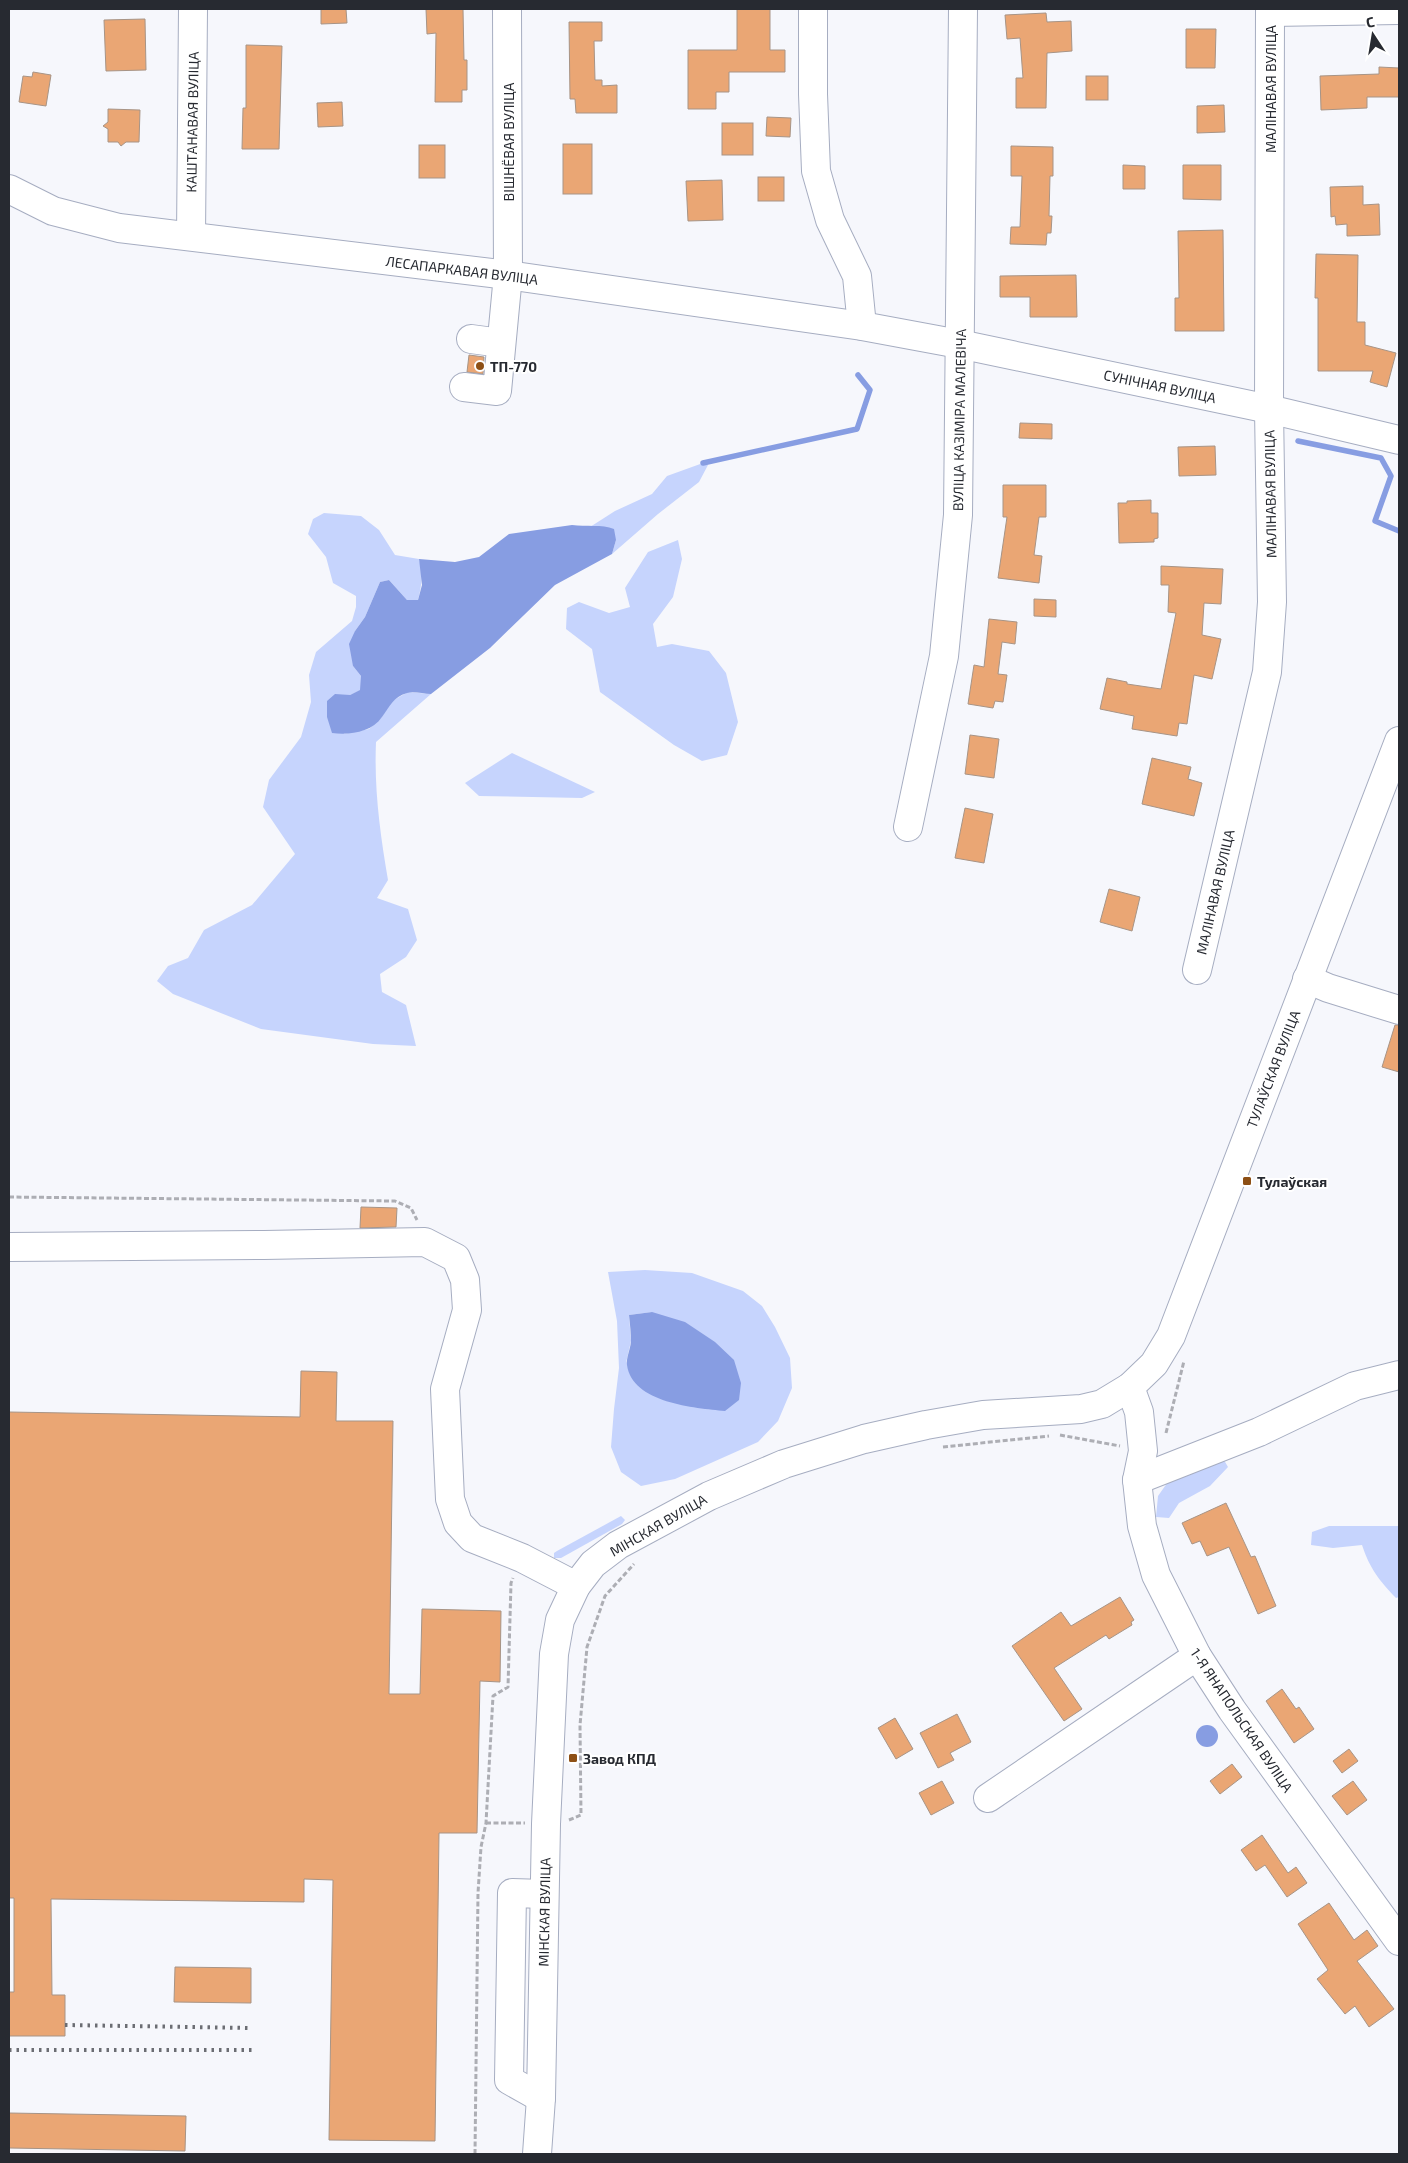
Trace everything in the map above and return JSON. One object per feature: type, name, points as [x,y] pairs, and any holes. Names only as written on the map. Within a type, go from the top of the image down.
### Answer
[{"type":"street","name":"КАШТАНАВАЯ ВУЛІЦА","points":[[192,236],[194,9]]},
{"type":"street","name":"ВІШНЁВАЯ ВУЛІЦА","points":[[464,387],[497,391],[508,275],[508,9]]},
{"type":"street","points":[[814,9],[813,94],[816,171],[830,220],[857,276],[862,326]]},
{"type":"street","name":"ВУЛІЦА КАЗІМІРА МАЛЕВІЧА","points":[[908,827],[944,656],[958,515],[963,9]]},
{"type":"street","points":[[1270,11],[1399,10]]},
{"type":"street","name":"МАЛІНАВАЯ ВУЛІЦА","points":[[1197,970],[1267,672],[1272,602],[1269,409],[1270,11]]},
{"type":"street","name":"ЛЕСАПАРКАВАЯ ВУЛІЦА","points":[[9,189],[53,211],[119,228],[508,275],[921,336]]},
{"type":"street","name":"СУНІЧНАЯ ВУЛІЦА","points":[[921,336],[1269,409],[1399,440]]},
{"type":"street","points":[[471,339],[501,343]]},
{"type":"street","name":"ТУЛАЎСКАЯ ВУЛІЦА","points":[[1130,1387],[1154,1364],[1170,1336],[1399,742]]},
{"type":"street","points":[[1307,979],[1328,988],[1399,1010]]},
{"type":"street","points":[[9,1247],[428,1243],[456,1258],[465,1280],[467,1310],[445,1389],[450,1499],[458,1523],[472,1538],[522,1558],[576,1586]]},
{"type":"street","points":[[1137,1480],[1259,1432],[1355,1386],[1399,1375]]},
{"type":"street","name":"1-Я ЯНАПОЛЬСКАЯ ВУЛІЦА","points":[[1130,1387],[1139,1412],[1143,1451],[1137,1480],[1142,1526],[1156,1575],[1197,1656],[1244,1726],[1399,1941]]},
{"type":"street","name":"МІНСКАЯ ВУЛІЦА","points":[[536,2154],[540,2098],[544,1894],[554,1654],[560,1620],[576,1586],[593,1564],[618,1545],[665,1518],[709,1496],[784,1464],[864,1439],[926,1425],[983,1415],[1080,1409],[1102,1404],[1130,1387]]},
{"type":"street","points":[[988,1798],[1197,1656]]},
{"type":"path","points":[[9,1197],[394,1201],[411,1208],[428,1243]]},
{"type":"path","points":[[938,1448],[1060,1435],[1123,1447]]},
{"type":"path","points":[[476,2154],[478,1893],[481,1847],[486,1823],[493,1696],[508,1687],[511,1583],[522,1558]]},
{"type":"path","points":[[567,1821],[581,1815],[580,1725],[587,1646],[604,1596],[637,1560]]},
{"type":"path","points":[[486,1823],[528,1823]]},
{"type":"shaded area","points":[[703,463],[708,465],[699,482],[612,554],[616,540],[590,527],[615,511],[652,494],[667,476]]},
{"type":"shaded area","points":[[324,513],[361,516],[379,530],[395,555],[419,559],[420,564],[422,580],[418,600],[407,600],[389,580],[380,582],[365,617],[355,631],[353,666],[361,676],[361,690],[350,695],[344,734],[369,729],[381,718],[392,701],[408,692],[431,694],[376,742],[378,811],[388,880],[377,898],[408,909],[417,940],[406,957],[380,974],[382,992],[406,1005],[416,1046],[373,1044],[261,1029],[173,994],[157,981],[168,966],[188,958],[204,930],[252,905],[295,854],[263,807],[269,780],[301,737],[311,702],[309,675],[316,652],[352,621],[356,607],[356,596],[333,583],[326,557],[308,534],[313,519]]},
{"type":"shaded area","points":[[678,540],[682,559],[673,597],[653,624],[657,647],[672,644],[709,651],[726,673],[738,722],[727,755],[702,761],[674,745],[600,692],[592,649],[566,629],[567,608],[579,602],[609,613],[630,607],[625,588],[648,552]]},
{"type":"shaded area","points":[[512,753],[595,792],[582,798],[479,796],[465,783]]},
{"type":"shaded area","points":[[645,1270],[692,1273],[743,1291],[762,1306],[790,1358],[792,1388],[778,1421],[758,1442],[675,1479],[641,1486],[621,1472],[611,1447],[619,1368],[617,1321],[608,1272]],"holes":[[[652,1312],[626,1363],[631,1341],[629,1315]]]},
{"type":"shaded area","points":[[1221,1455],[1228,1467],[1210,1486],[1179,1503],[1169,1518],[1156,1517],[1158,1496],[1170,1479]]},
{"type":"shaded area","points":[[621,1516],[625,1520],[622,1524],[561,1558],[554,1558],[554,1553],[557,1551]]},
{"type":"shaded area","points":[[1329,1526],[1399,1526],[1399,1597],[1396,1598],[1376,1574],[1368,1561],[1362,1545],[1333,1548],[1311,1545],[1312,1532]]},
{"type":"water","points":[[572,525],[614,529],[616,540],[612,554],[555,585],[490,648],[431,694],[407,693],[392,702],[382,717],[372,727],[359,732],[332,733],[327,717],[327,701],[335,694],[350,695],[360,690],[361,676],[353,666],[349,644],[365,617],[380,582],[389,580],[407,600],[418,600],[422,585],[419,559],[455,562],[479,557],[509,534]]},
{"type":"water","points":[[652,1312],[685,1322],[715,1342],[734,1360],[741,1383],[739,1400],[725,1411],[712,1410],[667,1401],[640,1388],[631,1378],[627,1365],[631,1342],[629,1315]]},
{"type":"water","points":[[1207,1725],[1215,1728],[1218,1736],[1215,1744],[1207,1747],[1199,1744],[1196,1736],[1199,1728]]},
{"type":"building","points":[[321,9],[346,9],[347,23],[321,24]]},
{"type":"building","points":[[426,9],[463,9],[464,60],[467,60],[467,90],[462,90],[462,102],[435,102],[436,33],[427,34]]},
{"type":"building","points":[[737,9],[770,9],[770,50],[785,50],[785,72],[729,72],[729,92],[716,92],[716,109],[688,109],[688,50],[737,50]]},
{"type":"building","points":[[1046,13],[1047,22],[1071,21],[1072,51],[1047,53],[1046,108],[1016,108],[1016,78],[1023,78],[1020,38],[1007,39],[1005,15]]},
{"type":"building","points":[[145,19],[146,70],[106,71],[104,20]]},
{"type":"building","points":[[569,22],[602,22],[602,41],[594,41],[595,80],[602,80],[602,86],[617,85],[617,113],[576,113],[575,99],[570,99]]},
{"type":"building","points":[[1186,29],[1216,29],[1215,68],[1186,68]]},
{"type":"building","points":[[246,45],[282,46],[279,149],[242,149],[243,108],[246,108]]},
{"type":"building","points":[[1379,67],[1399,68],[1399,97],[1367,97],[1367,108],[1321,110],[1320,76],[1379,74]]},
{"type":"building","points":[[33,72],[51,75],[46,106],[19,102],[23,76],[32,77]]},
{"type":"building","points":[[1086,76],[1108,76],[1108,100],[1086,100]]},
{"type":"building","points":[[342,102],[343,126],[318,127],[317,103]]},
{"type":"building","points":[[1224,105],[1225,132],[1197,133],[1197,106]]},
{"type":"building","points":[[108,109],[140,110],[139,142],[126,142],[121,146],[118,142],[108,142],[108,129],[103,126],[108,122]]},
{"type":"building","points":[[767,117],[791,118],[790,137],[766,136]]},
{"type":"building","points":[[722,123],[753,123],[753,155],[722,155]]},
{"type":"building","points":[[563,144],[592,144],[592,194],[563,194]]},
{"type":"building","points":[[419,145],[445,145],[445,178],[419,178]]},
{"type":"building","points":[[1011,146],[1053,147],[1053,176],[1050,176],[1049,216],[1052,216],[1051,233],[1047,233],[1046,245],[1010,244],[1011,227],[1020,227],[1022,176],[1011,176]]},
{"type":"building","points":[[1123,165],[1145,166],[1145,189],[1123,189]]},
{"type":"building","points":[[1183,165],[1221,165],[1221,200],[1183,199]]},
{"type":"building","points":[[758,177],[784,177],[784,201],[758,201]]},
{"type":"building","points":[[722,180],[723,220],[688,221],[686,181]]},
{"type":"building","points":[[1363,186],[1363,205],[1379,204],[1380,235],[1347,236],[1347,224],[1336,225],[1335,216],[1331,217],[1330,187]]},
{"type":"building","points":[[1223,230],[1224,331],[1175,331],[1175,298],[1179,298],[1178,231]]},
{"type":"building","points":[[1316,254],[1358,255],[1357,322],[1365,322],[1365,345],[1396,353],[1387,387],[1370,382],[1373,371],[1318,371],[1318,298],[1315,298]]},
{"type":"building","points":[[1076,275],[1077,317],[1030,317],[1030,297],[1000,297],[1000,276]]},
{"type":"building","points":[[469,355],[484,357],[483,374],[467,372]]},
{"type":"building","points":[[1020,423],[1052,424],[1052,439],[1019,438]]},
{"type":"building","points":[[1215,446],[1216,475],[1179,476],[1178,447]]},
{"type":"building","points":[[1003,485],[1046,485],[1046,517],[1039,517],[1034,555],[1042,556],[1039,583],[998,578],[1007,517],[1003,517]]},
{"type":"building","points":[[1151,500],[1151,513],[1158,513],[1158,538],[1154,539],[1154,542],[1119,543],[1118,503]]},
{"type":"building","points":[[1161,566],[1223,569],[1221,604],[1204,603],[1202,635],[1221,639],[1212,679],[1194,675],[1187,724],[1179,723],[1177,736],[1132,729],[1134,716],[1100,709],[1107,678],[1127,682],[1127,684],[1161,689],[1176,613],[1168,612],[1169,585],[1161,585]]},
{"type":"building","points":[[1034,599],[1056,600],[1056,617],[1034,616]]},
{"type":"building","points":[[989,619],[1017,622],[1015,644],[1002,642],[998,674],[1007,675],[1003,702],[995,701],[993,708],[968,704],[974,665],[984,667]]},
{"type":"building","points":[[970,735],[999,739],[994,778],[965,774]]},
{"type":"building","points":[[1152,758],[1191,767],[1188,779],[1202,783],[1194,816],[1142,804]]},
{"type":"building","points":[[965,808],[993,814],[984,863],[955,858]]},
{"type":"building","points":[[1109,889],[1140,897],[1132,931],[1100,922]]},
{"type":"building","points":[[1395,1025],[1399,1025],[1399,1072],[1382,1067]]},
{"type":"building","points":[[361,1207],[397,1208],[396,1227],[360,1228]]},
{"type":"building","points":[[301,1371],[337,1372],[336,1421],[393,1421],[389,1694],[420,1694],[422,1609],[501,1611],[500,1682],[480,1681],[477,1833],[439,1833],[435,2141],[329,2140],[333,1880],[304,1879],[304,1902],[51,1899],[52,1995],[65,1995],[65,2036],[9,2036],[9,1992],[14,1992],[14,1898],[9,1898],[9,1412],[300,1417]]},
{"type":"building","points":[[1226,1503],[1251,1557],[1255,1556],[1276,1606],[1258,1614],[1229,1547],[1207,1556],[1200,1541],[1192,1544],[1182,1523]]},
{"type":"building","points":[[1120,1597],[1134,1620],[1131,1622],[1132,1625],[1109,1639],[1106,1635],[1054,1668],[1082,1709],[1064,1721],[1012,1646],[1061,1612],[1071,1626]]},
{"type":"building","points":[[1282,1689],[1296,1709],[1299,1707],[1314,1729],[1294,1743],[1266,1701]]},
{"type":"building","points":[[957,1714],[971,1742],[950,1753],[954,1760],[938,1768],[920,1733]]},
{"type":"building","points":[[895,1718],[913,1749],[896,1759],[878,1728]]},
{"type":"building","points":[[1349,1749],[1358,1761],[1342,1773],[1333,1761]]},
{"type":"building","points":[[1232,1764],[1242,1777],[1220,1794],[1210,1781]]},
{"type":"building","points":[[942,1781],[954,1803],[931,1815],[919,1793]]},
{"type":"building","points":[[1353,1781],[1367,1800],[1347,1815],[1332,1796]]},
{"type":"building","points":[[1262,1835],[1288,1873],[1296,1867],[1307,1883],[1287,1897],[1265,1865],[1256,1871],[1241,1850]]},
{"type":"building","points":[[1329,1903],[1354,1940],[1367,1930],[1378,1946],[1357,1961],[1394,2009],[1369,2027],[1355,2006],[1345,2014],[1317,1979],[1328,1970],[1298,1924]]},
{"type":"building","points":[[175,1967],[251,1968],[251,2003],[174,2002]]},
{"type":"building","points":[[9,2113],[186,2116],[185,2151],[9,2148]]},
{"type":"waterway","points":[[703,463],[857,429],[870,390],[858,375]]},
{"type":"waterway","points":[[1298,441],[1381,458],[1391,476],[1375,521],[1399,531]]},
{"type":"railway","points":[[65,2025],[252,2028]]},
{"type":"railway","points":[[9,2050],[254,2050]]},
{"type":"place","name":"ТП-770","points":[[480,366]]},
{"type":"place","name":"Тулаўская","points":[[1247,1181]]},
{"type":"place","name":"Завод КПД","points":[[573,1758]]}]
